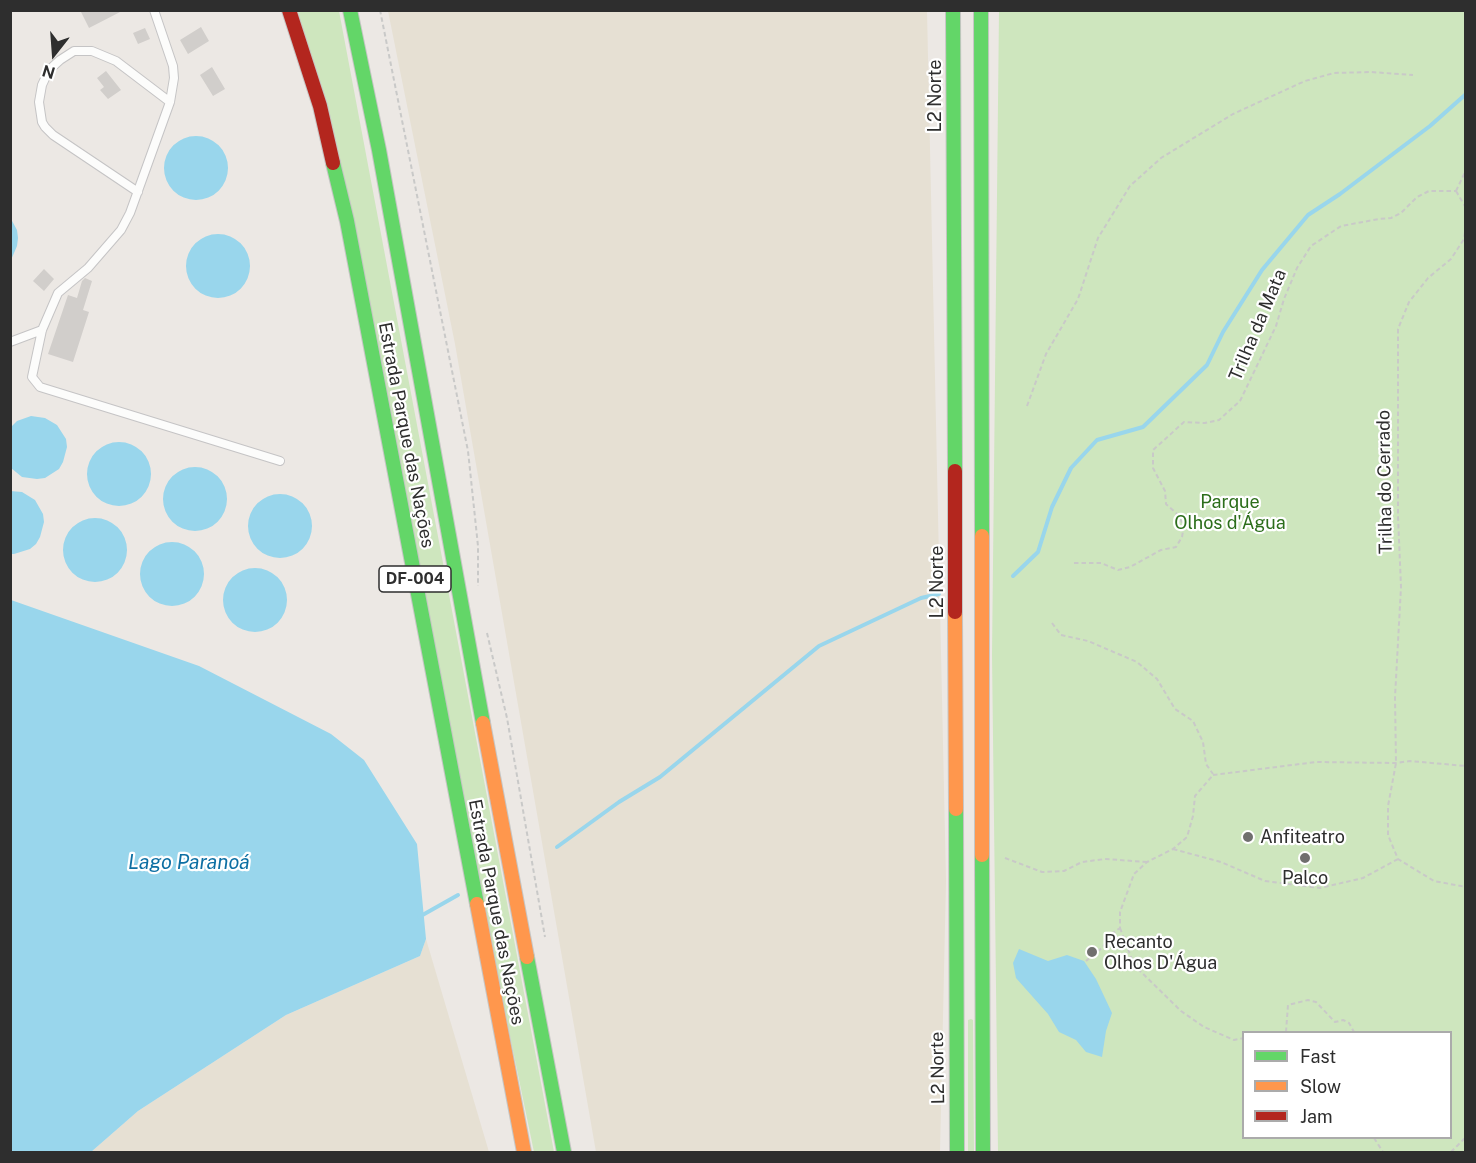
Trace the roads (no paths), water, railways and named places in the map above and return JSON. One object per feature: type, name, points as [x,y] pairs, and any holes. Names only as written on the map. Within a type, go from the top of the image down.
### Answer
[{"type":"main road","name":"Estrada Parque das Nações","points":[[289,10],[320,106],[347,221],[524,1152]]},
{"type":"main road","name":"Estrada Parque das Nações","points":[[350,10],[379,150],[450,550],[564,1152]]},
{"type":"main road","name":"L2 Norte","points":[[953,10],[957,1152]]},
{"type":"main road","points":[[981,10],[983,1152]]},
{"type":"main road","points":[[956,1006],[982,1007]]},
{"type":"lane","points":[[154,10],[173,66],[174,78],[170,102],[126,221],[110,244],[88,268],[58,293],[42,330],[32,372],[34,381],[40,387],[280,461]]},
{"type":"lane","points":[[138,192],[53,135],[45,127],[39,102],[42,85],[49,70],[60,60],[74,51],[92,51],[116,61],[170,102]]},
{"type":"lane","points":[[10,342],[42,330]]},
{"type":"water","points":[[196,136],[214,142],[222,150],[228,168],[222,186],[214,194],[196,200],[178,194],[170,186],[164,168],[170,150],[178,142]]},
{"type":"water","points":[[11,219],[17,230],[18,238],[11,260]]},
{"type":"water","points":[[218,234],[236,240],[244,248],[250,266],[244,284],[236,292],[218,298],[200,292],[192,284],[186,266],[192,248],[200,240]]},
{"type":"water","points":[[31,416],[45,418],[57,425],[66,439],[67,447],[63,462],[59,469],[45,478],[22,477],[11,468],[11,427],[17,421]]},
{"type":"water","points":[[119,442],[137,448],[145,456],[151,474],[145,492],[137,500],[119,506],[101,500],[93,492],[87,474],[93,456],[101,448]]},
{"type":"water","points":[[195,467],[213,473],[221,481],[227,499],[221,517],[213,525],[195,531],[177,525],[169,517],[163,499],[169,481],[177,473]]},
{"type":"water","points":[[10,491],[22,492],[35,500],[43,514],[44,522],[36,544],[30,549],[14,554],[11,554]]},
{"type":"water","points":[[280,494],[298,500],[306,508],[312,526],[306,544],[298,552],[280,558],[262,552],[254,544],[248,526],[254,508],[262,500]]},
{"type":"water","points":[[95,518],[113,524],[121,532],[127,550],[121,568],[113,576],[95,582],[77,576],[69,568],[63,550],[69,532],[77,524]]},
{"type":"water","points":[[172,542],[190,548],[198,556],[204,574],[198,592],[190,600],[172,606],[154,600],[146,592],[140,574],[146,556],[154,548]]},
{"type":"water","points":[[255,568],[273,574],[281,582],[287,600],[281,618],[273,626],[255,632],[237,626],[229,618],[223,600],[229,582],[237,574]]},
{"type":"water","name":"Lago Paranoá","points":[[11,600],[199,666],[331,734],[364,760],[417,844],[426,939],[420,956],[286,1015],[138,1111],[91,1152],[11,1152]]},
{"type":"water","points":[[1019,949],[1048,961],[1067,955],[1084,961],[1096,979],[1112,1013],[1106,1031],[1102,1057],[1086,1052],[1076,1040],[1059,1032],[1048,1014],[1016,978],[1013,963]]},
{"type":"waterway","points":[[1013,576],[1038,552],[1052,507],[1071,468],[1097,440],[1143,427],[1207,365],[1223,332],[1262,270],[1308,215],[1340,194],[1430,126],[1466,94]]},
{"type":"waterway","points":[[557,847],[619,802],[660,777],[819,646],[921,598],[939,594]]},
{"type":"waterway","points":[[419,917],[458,895]]},
{"type":"place","name":"Anfiteatro","points":[[1248,837]]},
{"type":"place","name":"Palco","points":[[1305,858]]},
{"type":"place","name":"Recanto Olhos D'Água","points":[[1092,952]]},
{"type":"park label","name":"Parque Olhos d'Água","points":[[1230,512]]}]
